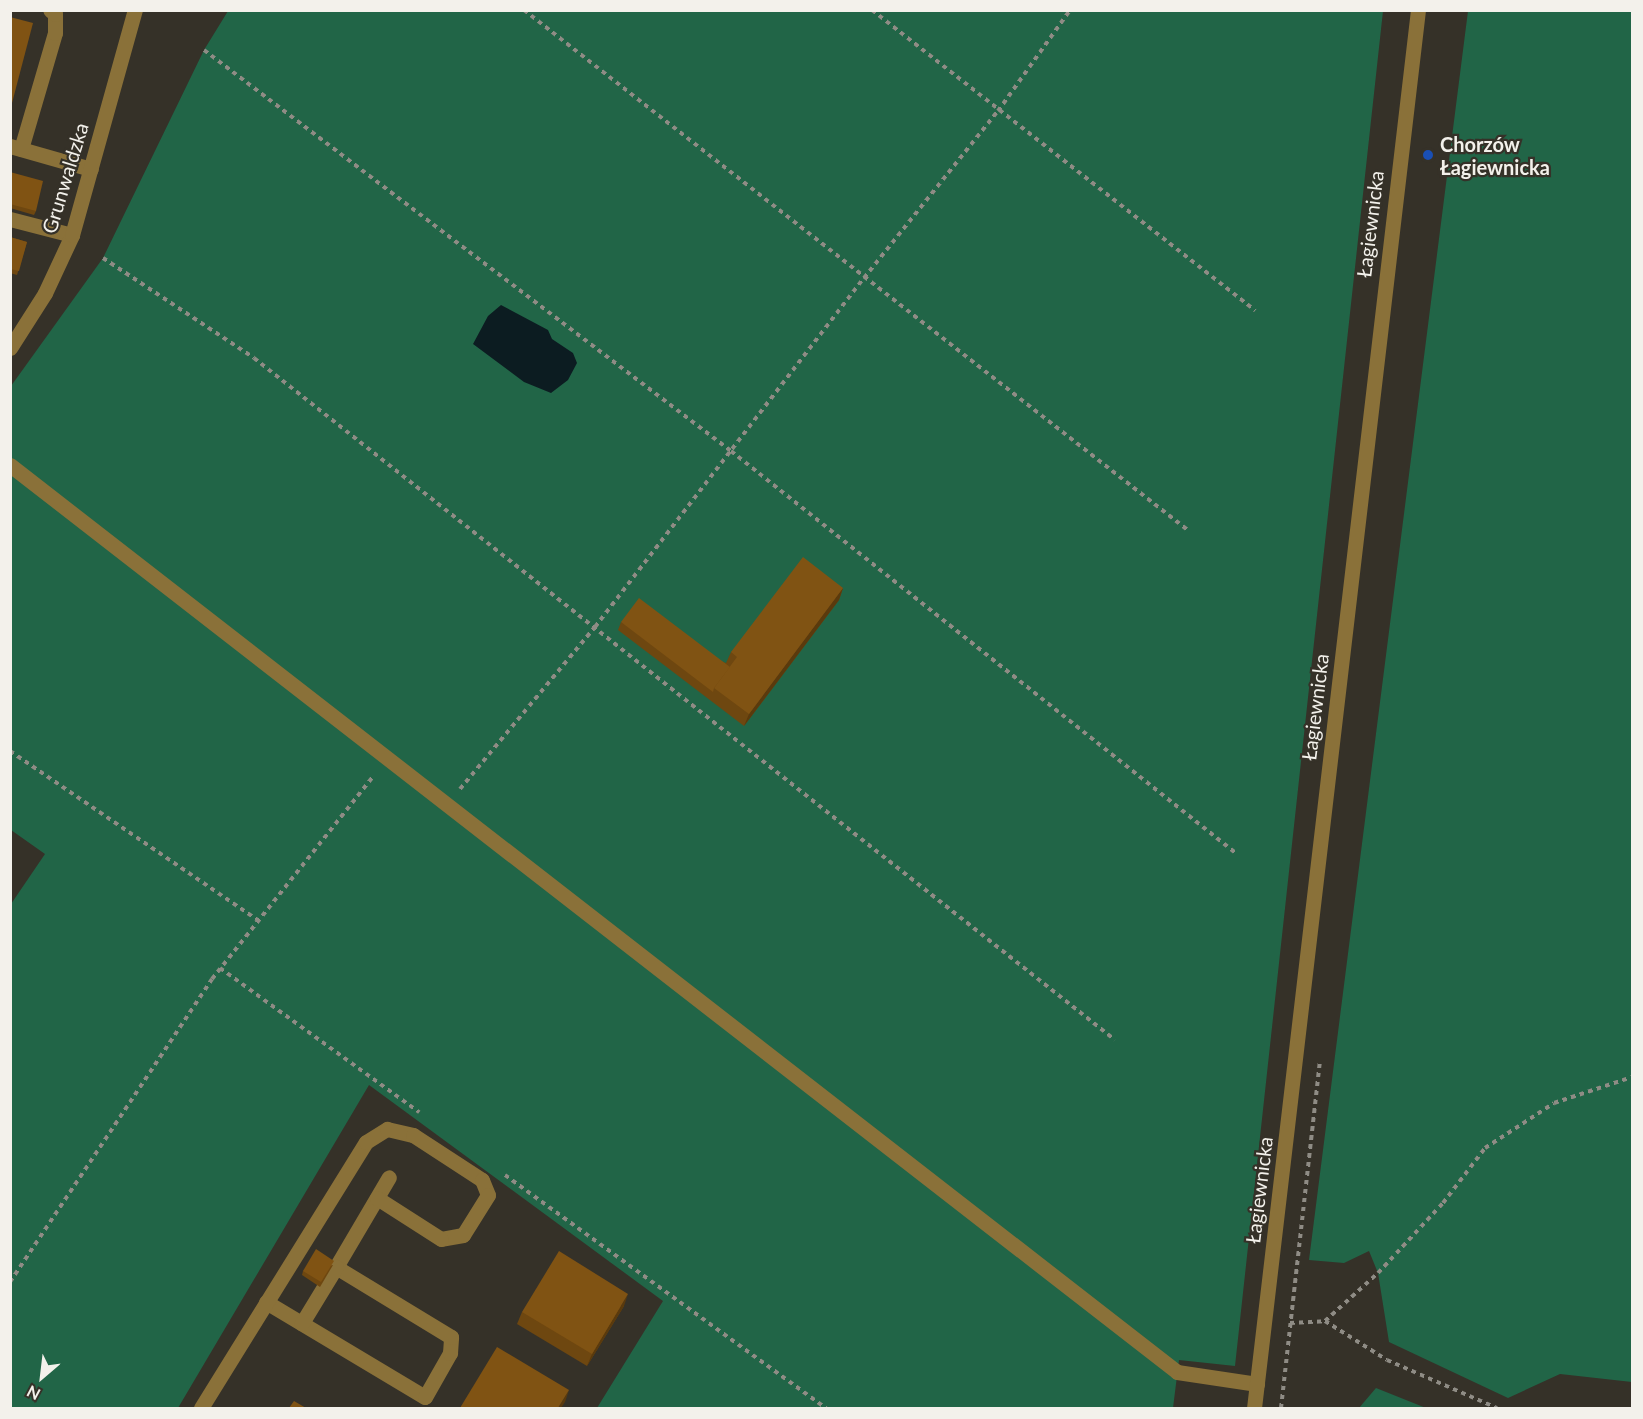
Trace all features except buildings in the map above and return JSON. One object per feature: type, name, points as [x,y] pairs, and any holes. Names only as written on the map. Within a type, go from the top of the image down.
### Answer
[{"type":"street","points":[[50,10],[55,14],[55,33],[16,147],[91,169]]},
{"type":"street","name":"Grunwaldzka","points":[[10,348],[45,293],[72,235],[135,10]]},
{"type":"street","name":"Łagiewnicka","points":[[1254,1408],[1418,10]]},
{"type":"street","points":[[10,219],[72,235]]},
{"type":"street","points":[[10,465],[1177,1371],[1257,1384]]},
{"type":"street","points":[[201,1408],[366,1142],[387,1129],[413,1135],[482,1180],[488,1195],[463,1235],[441,1239],[377,1198]]},
{"type":"street","points":[[302,1323],[389,1177]]},
{"type":"street","points":[[266,1302],[302,1323],[422,1403],[450,1353],[451,1337],[336,1267]]},
{"type":"path","points":[[524,10],[1189,531]]},
{"type":"path","points":[[872,10],[998,111],[1255,310]]},
{"type":"path","points":[[448,804],[595,627],[864,278],[998,111],[1070,10]]},
{"type":"path","points":[[204,50],[731,451],[1238,854]]},
{"type":"path","points":[[103,258],[254,358],[1115,1040]]},
{"type":"path","points":[[10,751],[258,920]]},
{"type":"path","points":[[10,1282],[220,968],[387,758]]},
{"type":"path","points":[[220,968],[421,1114]]},
{"type":"path","points":[[1325,1321],[1378,1273],[1443,1203],[1485,1148],[1554,1104],[1632,1077]]},
{"type":"path","points":[[498,1170],[826,1408]]},
{"type":"path","points":[[1265,1323],[1325,1321],[1387,1360],[1497,1408]]},
{"type":"green space","points":[[228,11],[1383,11],[1235,1366],[1179,1360],[1173,1408],[597,1408],[663,1301],[369,1085],[178,1408],[11,1408],[11,904],[45,854],[11,830],[11,386],[103,258],[204,50]]},
{"type":"green space","points":[[1468,11],[1632,11],[1632,1382],[1560,1374],[1508,1398],[1389,1342],[1378,1273],[1369,1251],[1344,1263],[1309,1260]]},
{"type":"green space","points":[[1376,1388],[1426,1408],[1359,1408]]},
{"type":"shaded area","points":[[501,305],[548,330],[552,339],[573,353],[577,363],[568,380],[551,393],[524,382],[473,344],[488,316]]},
{"type":"place","name":"Chorzów Łagiewnicka","points":[[1428,155]]}]
